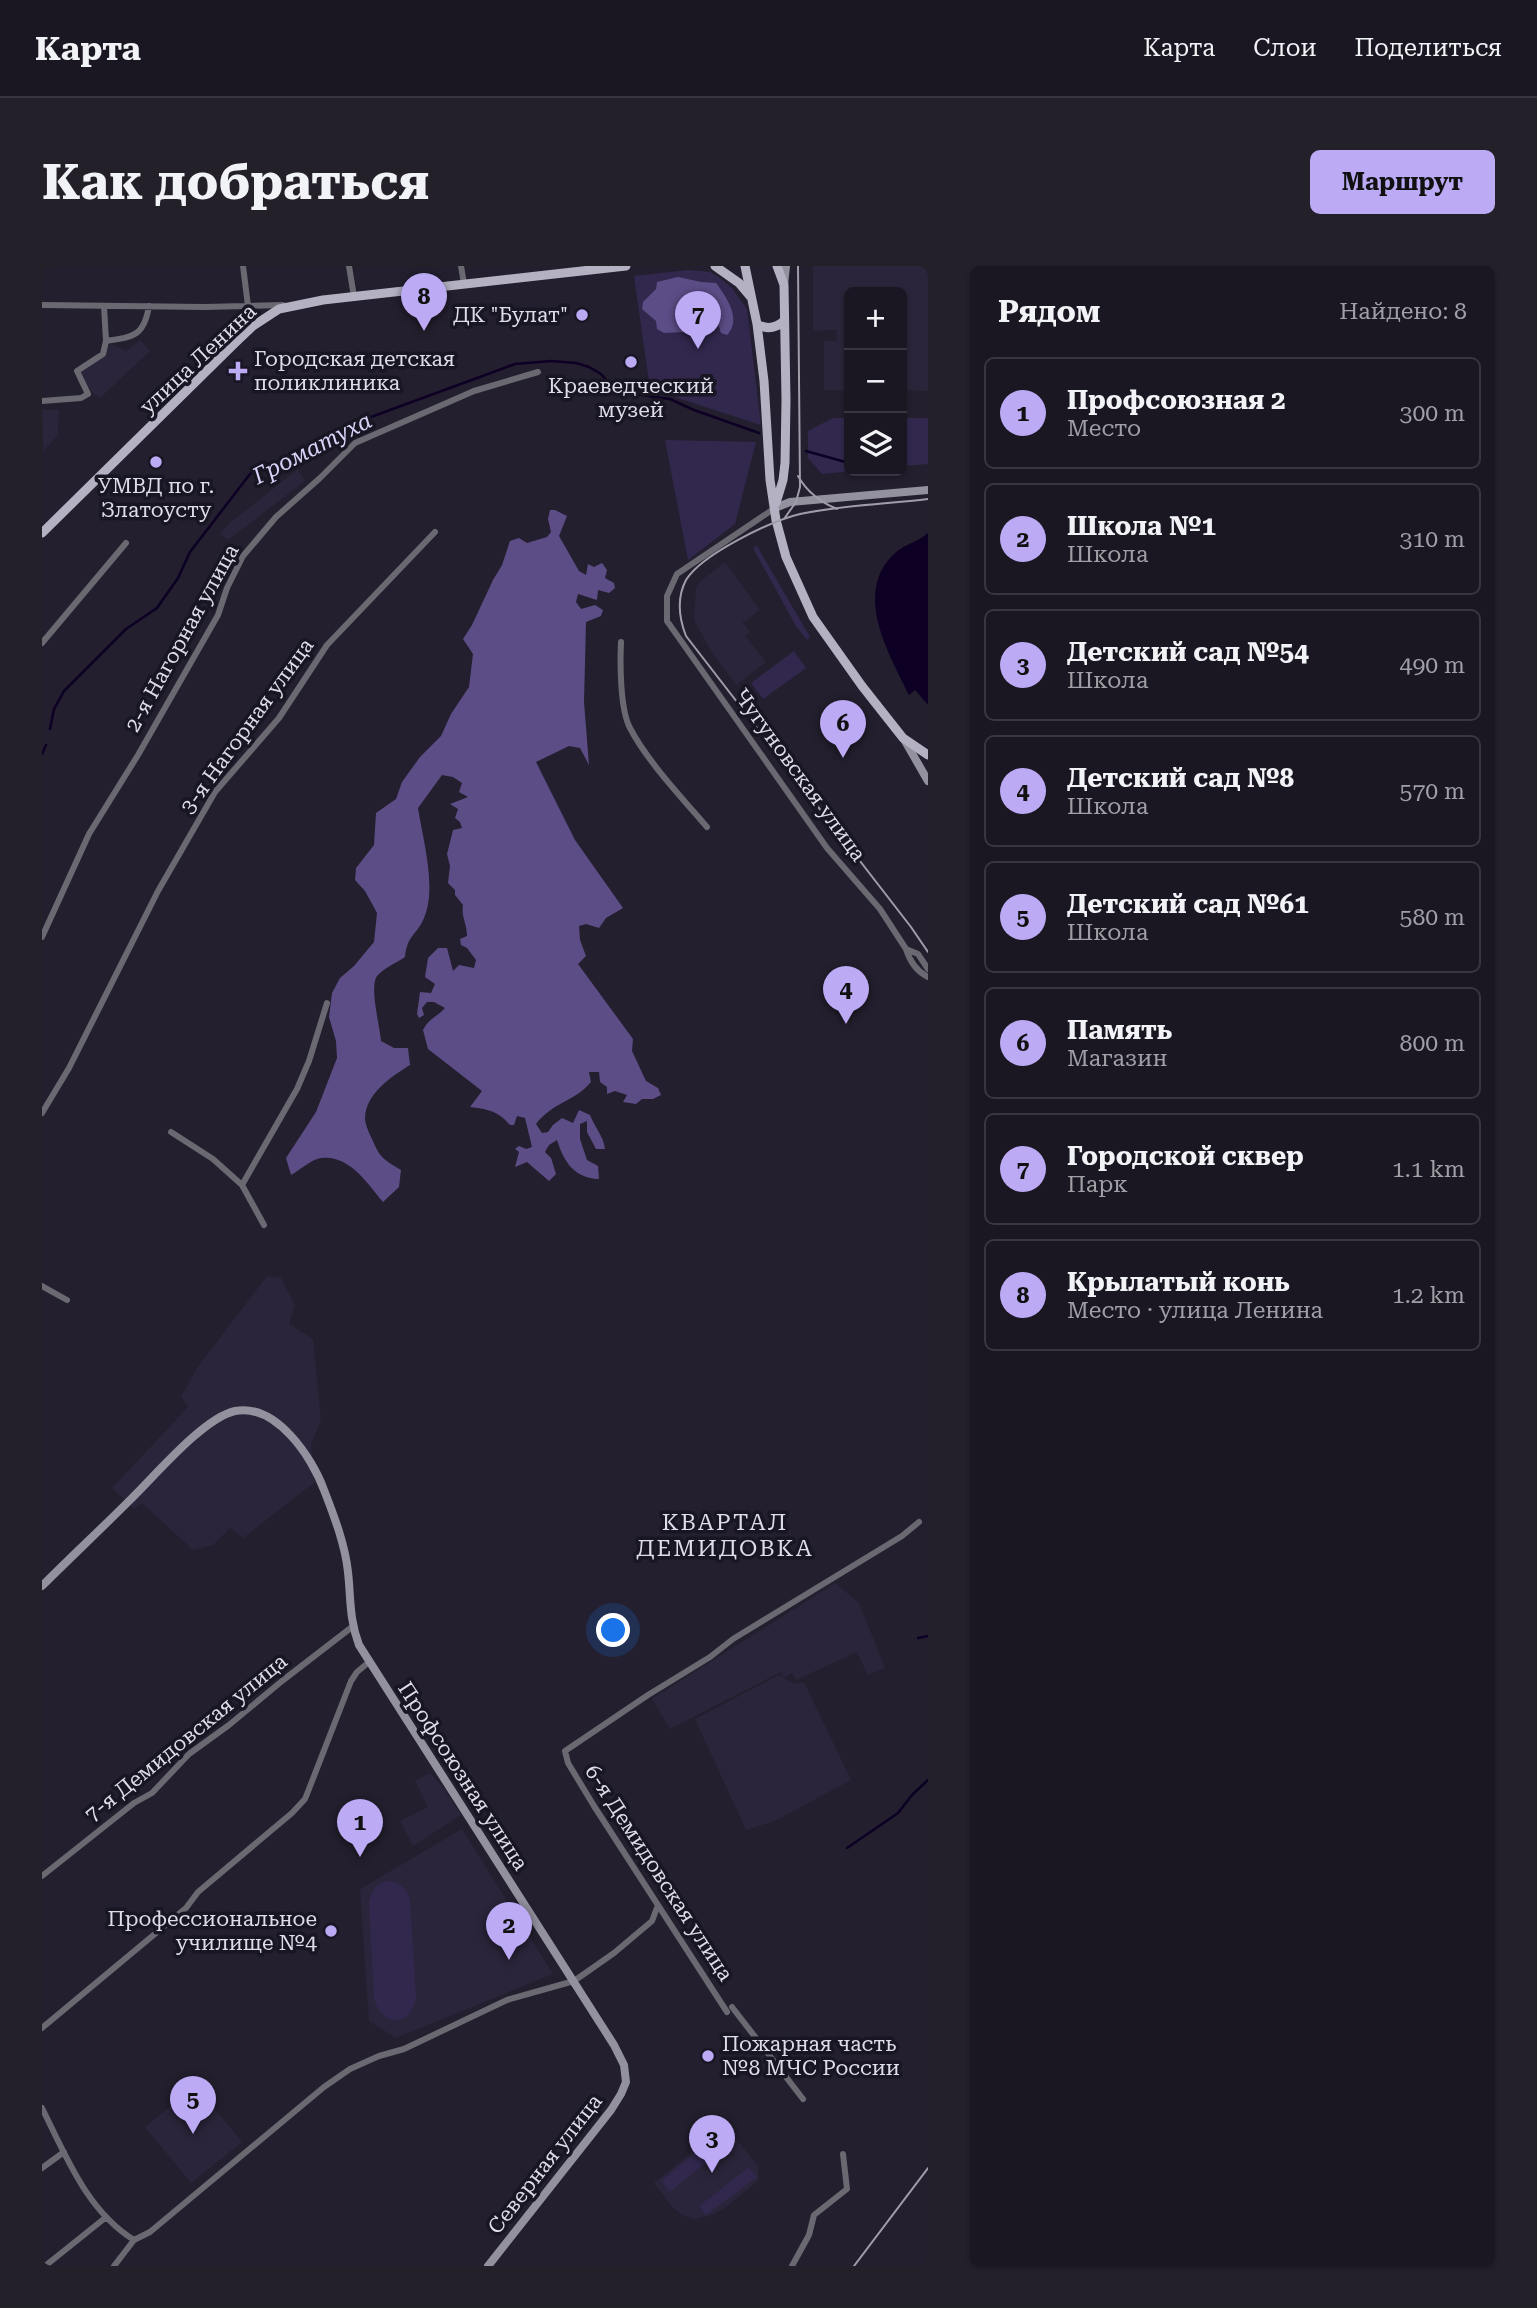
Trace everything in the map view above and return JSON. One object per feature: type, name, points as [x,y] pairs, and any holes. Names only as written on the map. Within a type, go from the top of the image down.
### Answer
[{"type":"main road","name":"улица Ленина","points":[[42,533],[235,343],[279,309],[549,270],[626,266]]},
{"type":"main road","points":[[715,266],[739,283],[751,298]]},
{"type":"main road","points":[[745,266],[757,324],[779,539],[813,617],[903,738],[928,781]]},
{"type":"main road","points":[[777,266],[785,285]]},
{"type":"main road","points":[[775,508],[785,463],[786,266]]},
{"type":"main road","points":[[757,324],[772,328],[784,321]]},
{"type":"main road","points":[[775,508],[790,502],[928,490]]},
{"type":"main road","points":[[903,738],[928,755]]},
{"type":"main road","name":"Профсоюзная улица","points":[[42,1586],[205,1427],[220,1417],[244,1410],[258,1412],[293,1437],[309,1458],[323,1487],[345,1549],[352,1627],[359,1645],[614,2045],[624,2065],[626,2082]]},
{"type":"main road","name":"Северная улица","points":[[488,2266],[611,2110],[626,2082]]},
{"type":"street","points":[[243,266],[248,306]]},
{"type":"street","points":[[349,266],[354,297]]},
{"type":"street","points":[[461,266],[464,284]]},
{"type":"street","points":[[42,305],[299,304]]},
{"type":"street","points":[[42,401],[80,398],[88,394],[77,371],[103,354],[106,341],[104,306]]},
{"type":"street","points":[[106,341],[130,338],[146,324],[149,306]]},
{"type":"street","name":"2-я Нагорная улица","points":[[42,937],[89,834],[138,755],[218,615],[227,588],[243,556],[276,517],[355,443],[474,390],[538,372]]},
{"type":"street","name":"Чугуновская улица","points":[[775,508],[677,574],[667,596],[667,621],[827,848],[880,909],[906,949],[909,960],[919,972],[928,977]]},
{"type":"street","name":"3-я Нагорная улица","points":[[42,1113],[69,1069],[158,891],[215,792],[279,718],[327,645],[435,532]]},
{"type":"street","points":[[42,643],[126,543]]},
{"type":"street","points":[[621,642],[620,675],[629,726],[657,768],[707,827]]},
{"type":"street","name":"Чугуновская улица","points":[[906,949],[918,954],[928,969]]},
{"type":"street","points":[[242,1185],[298,1089],[327,1003]]},
{"type":"street","points":[[171,1132],[212,1159],[242,1185],[264,1225]]},
{"type":"street","points":[[42,1286],[67,1300]]},
{"type":"street","name":"6-я Демидовская улица","points":[[803,2099],[729,2009],[658,1905],[568,1763],[565,1751],[710,1657],[733,1639],[902,1536],[919,1521]]},
{"type":"street","name":"7-я Демидовская улица","points":[[42,1877],[134,1803],[152,1793],[189,1754],[352,1627]]},
{"type":"street","points":[[42,2028],[186,1908],[198,1892],[292,1814],[309,1789],[351,1681],[369,1662]]},
{"type":"street","points":[[114,2266],[134,2240],[150,2232],[324,2087],[350,2069],[379,2056],[404,2049],[507,2000],[574,1981],[614,1953],[652,1921],[658,1905]]},
{"type":"street","points":[[42,2108],[84,2190],[117,2230],[134,2240]]},
{"type":"street","points":[[42,2168],[64,2152]]},
{"type":"street","points":[[792,2266],[809,2235],[814,2215],[847,2189],[843,2154]]},
{"type":"street","points":[[46,2266],[105,2218]]},
{"type":"shaded area","points":[[813,266],[928,266],[928,391],[907,390],[907,287],[844,287],[844,390],[824,390],[824,341],[837,341],[837,330],[813,331]]},
{"type":"shaded area","points":[[688,270],[710,272],[720,278],[732,288],[747,309],[761,425],[650,389],[634,276]]},
{"type":"shaded area","points":[[678,277],[716,283],[733,315],[731,329],[727,335],[721,333],[716,317],[696,321],[686,332],[664,333],[657,329],[656,321],[642,309],[643,302],[656,289],[657,282]]},
{"type":"shaded area","points":[[140,340],[150,351],[100,398],[89,390],[79,372],[111,344],[126,351]]},
{"type":"shaded area","points":[[42,410],[59,410],[58,435],[43,451]]},
{"type":"shaded area","points":[[833,418],[844,418],[844,472],[822,474],[808,458],[808,431]]},
{"type":"shaded area","points":[[907,418],[928,418],[928,464],[907,466]]},
{"type":"shaded area","points":[[665,440],[756,442],[735,524],[688,560]]},
{"type":"shaded area","points":[[298,469],[305,481],[228,540],[220,534],[230,523]]},
{"type":"shaded area","points":[[550,510],[567,516],[559,536],[579,571],[586,575],[588,564],[594,567],[602,563],[607,570],[605,578],[614,583],[615,588],[609,593],[598,590],[597,600],[578,594],[576,602],[581,609],[595,605],[603,610],[601,616],[586,622],[584,702],[589,765],[580,748],[569,746],[536,762],[575,840],[623,908],[606,918],[599,928],[586,924],[579,926],[580,940],[586,956],[578,964],[633,1039],[632,1051],[646,1081],[658,1088],[661,1095],[653,1099],[642,1099],[636,1104],[623,1102],[627,1095],[615,1091],[607,1094],[607,1087],[600,1082],[599,1072],[589,1072],[591,1082],[584,1089],[549,1111],[536,1124],[542,1133],[548,1132],[562,1118],[573,1123],[579,1110],[590,1115],[605,1149],[596,1149],[587,1132],[587,1121],[580,1124],[580,1139],[587,1160],[598,1166],[599,1179],[583,1176],[571,1167],[557,1140],[549,1145],[545,1152],[551,1158],[556,1174],[549,1181],[527,1162],[515,1167],[519,1152],[515,1149],[519,1146],[526,1149],[532,1147],[525,1118],[517,1116],[514,1125],[510,1125],[492,1112],[470,1107],[482,1091],[428,1049],[423,1030],[428,1022],[445,1008],[434,1002],[427,1002],[422,1008],[424,1015],[419,1018],[417,1014],[420,992],[431,993],[435,984],[425,977],[428,958],[438,948],[447,948],[453,971],[459,965],[474,968],[476,960],[467,948],[461,945],[460,939],[467,936],[463,905],[448,883],[450,866],[447,854],[453,830],[462,828],[455,818],[458,809],[450,804],[468,797],[459,792],[462,783],[453,777],[442,775],[418,808],[429,878],[428,906],[421,924],[410,939],[405,957],[377,976],[374,989],[381,1041],[394,1048],[408,1048],[410,1065],[375,1093],[366,1109],[365,1120],[380,1154],[401,1170],[399,1187],[383,1202],[349,1165],[331,1158],[317,1159],[291,1175],[286,1158],[316,1112],[337,1058],[336,1041],[329,1017],[332,993],[340,978],[374,942],[377,913],[365,891],[355,880],[356,868],[374,845],[376,813],[396,799],[402,782],[420,757],[441,736],[451,714],[469,687],[473,654],[463,639],[502,565],[510,541],[519,538],[527,543],[547,537],[551,532],[548,519]]},
{"type":"shaded area","points":[[928,533],[928,705],[915,690],[909,695],[884,642],[875,604],[876,586],[882,569],[895,553]]},
{"type":"shaded area","points":[[757,546],[810,637],[807,640],[796,626],[753,548]]},
{"type":"shaded area","points":[[725,562],[760,610],[745,622],[742,621],[750,632],[745,636],[766,662],[736,685],[711,651],[694,620],[696,588],[700,581]]},
{"type":"shaded area","points":[[794,651],[806,668],[763,699],[751,683]]},
{"type":"shaded area","points":[[267,1276],[281,1278],[295,1305],[289,1324],[313,1339],[321,1420],[311,1445],[315,1482],[243,1538],[230,1528],[213,1545],[193,1550],[142,1503],[134,1509],[112,1488],[188,1407],[181,1397],[197,1368]]},
{"type":"shaded area","points":[[835,1583],[859,1603],[885,1668],[868,1675],[857,1652],[796,1680],[792,1673],[784,1678],[781,1672],[670,1729],[652,1699]]},
{"type":"shaded area","points":[[779,1675],[795,1684],[804,1682],[851,1780],[775,1821],[746,1830],[695,1719]]},
{"type":"shaded area","points":[[430,1773],[443,1787],[461,1815],[413,1846],[400,1821],[428,1807],[415,1781]]},
{"type":"shaded area","points":[[462,1829],[553,1974],[396,2038],[369,2021],[360,1889]]},
{"type":"shaded area","points":[[388,1881],[402,1887],[410,1900],[416,1997],[409,2014],[396,2020],[384,2015],[374,1999],[369,1903],[375,1889]]},
{"type":"shaded area","points":[[196,2086],[242,2142],[191,2183],[145,2127]]},
{"type":"shaded area","points":[[725,2125],[758,2166],[759,2180],[725,2208],[709,2216],[694,2219],[682,2215],[673,2208],[654,2183]]},
{"type":"shaded area","points":[[712,2139],[721,2150],[670,2192],[661,2181]]},
{"type":"shaded area","points":[[749,2167],[757,2177],[706,2215],[699,2206]]},
{"type":"waterway","name":"Громатуха","points":[[50,729],[54,709],[64,691],[126,629],[157,608],[178,578],[190,552],[250,474],[263,465],[282,460],[371,417],[515,364],[551,361],[589,367],[601,374],[613,387],[634,394],[670,399],[759,433]]},
{"type":"waterway","name":"Громатуха","points":[[806,451],[844,462]]},
{"type":"waterway","name":"Громатуха","points":[[42,754],[46,745]]},
{"type":"waterway","points":[[918,1638],[928,1636]]},
{"type":"waterway","points":[[847,1848],[898,1813],[928,1780]]},
{"type":"tram line","points":[[784,519],[796,502],[800,487],[798,266]]},
{"type":"tram line","points":[[798,476],[814,496],[837,509]]},
{"type":"tram line","points":[[928,499],[816,511],[772,524],[721,550],[694,570],[683,587],[680,608],[686,636],[928,952]]},
{"type":"tram line","points":[[854,2266],[928,2168]]},
{"type":"place","name":"ДК \"Булат\"","points":[[582,315]]},
{"type":"place","name":"Крылатый конь","points":[[424,331]]},
{"type":"place","name":"Городской сквер","points":[[698,349]]},
{"type":"place","name":"Краеведческий музей","points":[[631,362]]},
{"type":"place","name":"Городская детская поликлиника","points":[[238,371]]},
{"type":"place","name":"УМВД по г. Златоусту","points":[[156,462]]},
{"type":"place","name":"Память","points":[[843,758]]},
{"type":"place","name":"Детский сад №8","points":[[846,1024]]},
{"type":"place","name":"Профсоюзная 2","points":[[360,1857]]},
{"type":"place","name":"Профессиональное училище №4","points":[[331,1931]]},
{"type":"place","name":"Школа №1","points":[[509,1960]]},
{"type":"place","name":"Пожарная часть №8 МЧС России","points":[[708,2056]]},
{"type":"place","name":"Детский сад №61","points":[[193,2134]]},
{"type":"place","name":"Детский сад №54","points":[[712,2173]]},
{"type":"district","name":"КВАРТАЛ ДЕМИДОВКА","points":[[725,1535]]}]
